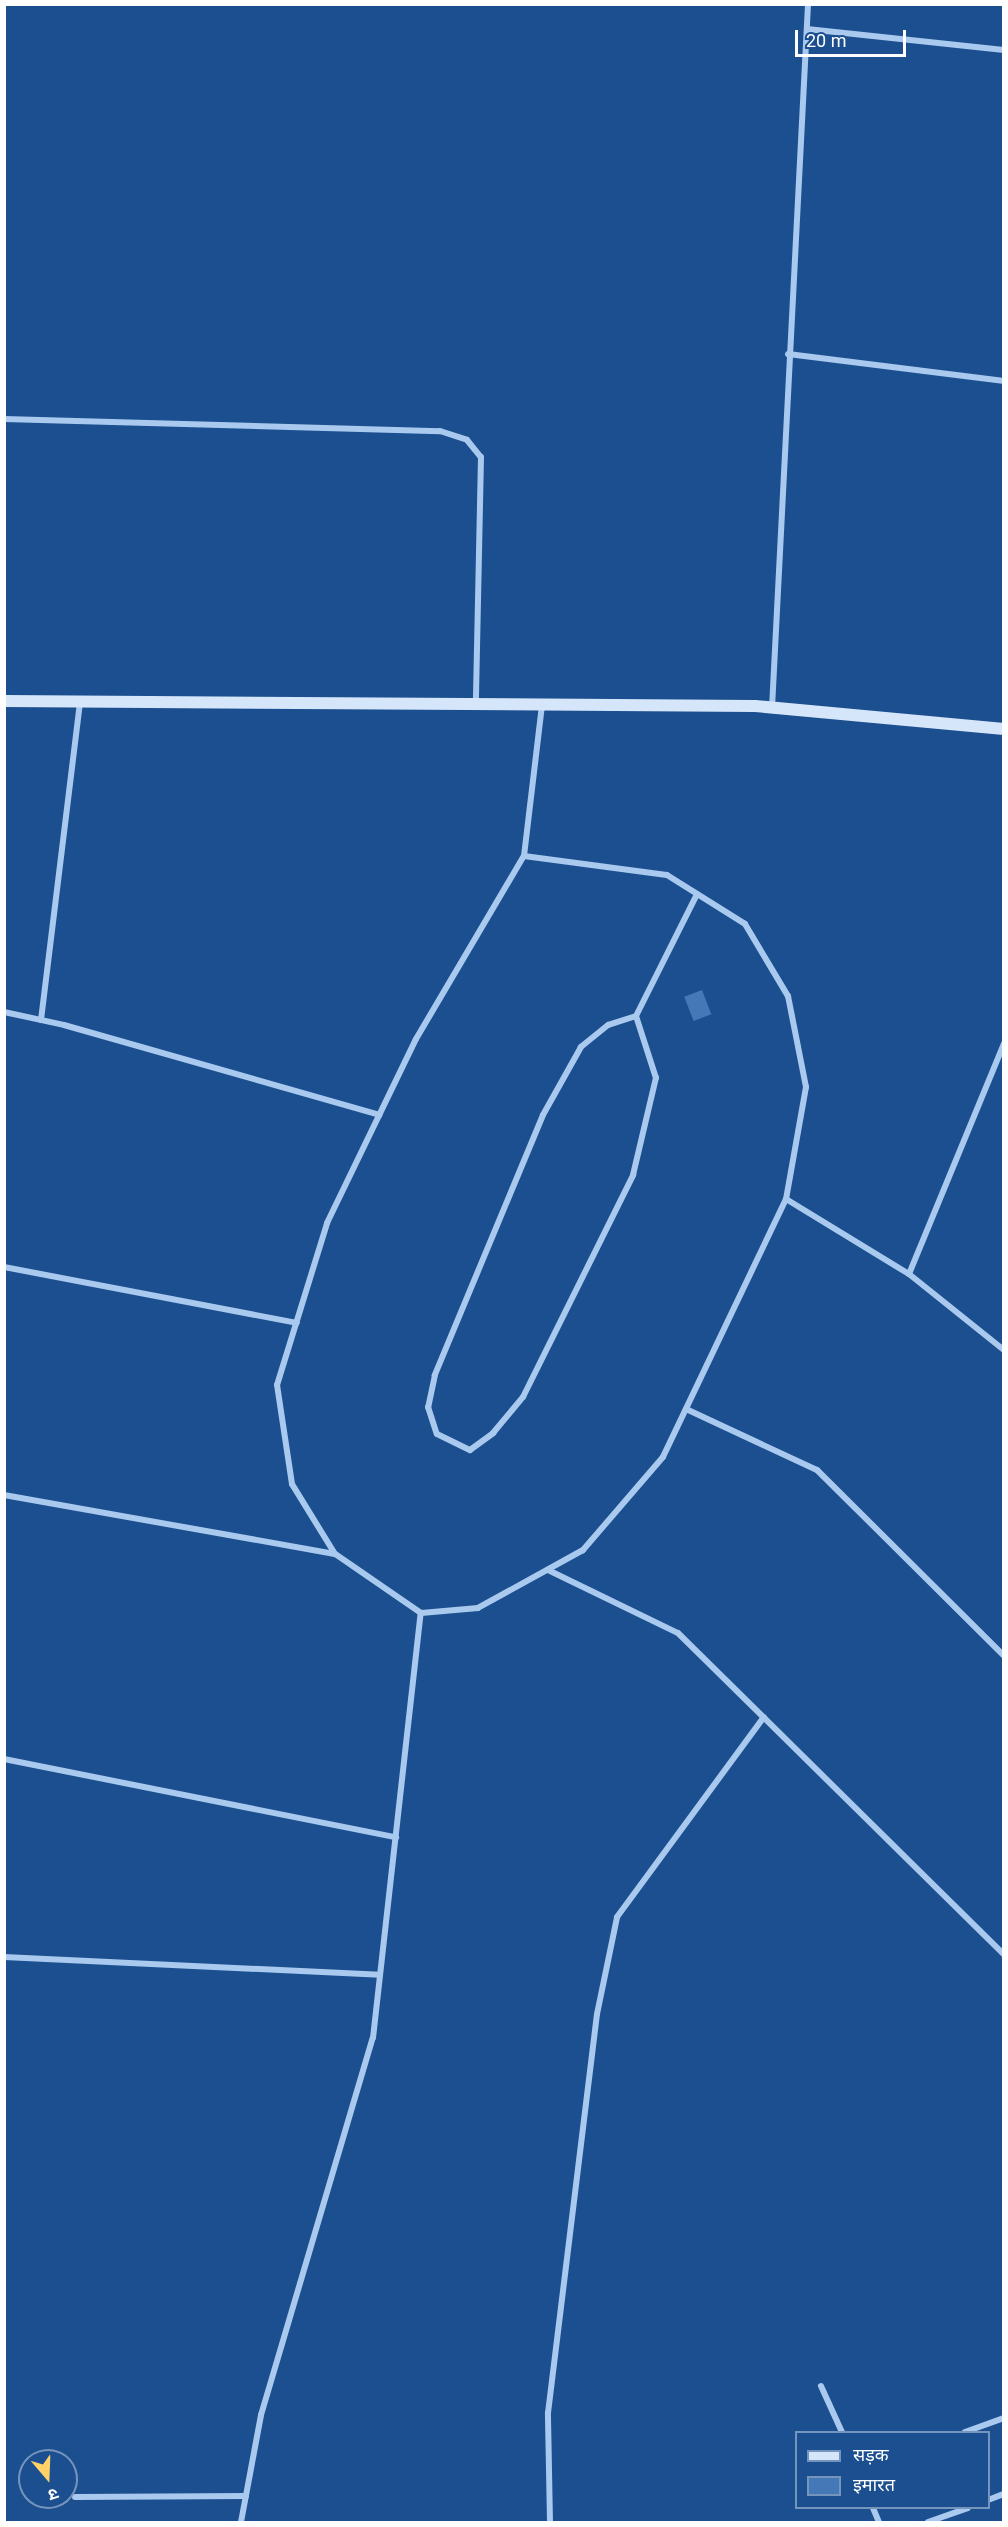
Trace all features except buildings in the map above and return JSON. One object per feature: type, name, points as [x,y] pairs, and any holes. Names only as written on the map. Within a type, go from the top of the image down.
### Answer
[{"type":"street","points":[[772,708],[807,4]]},
{"type":"street","points":[[807,29],[1004,50]]},
{"type":"street","points":[[788,354],[1004,381]]},
{"type":"street","points":[[4,419],[440,431],[467,440],[481,458],[476,704]]},
{"type":"street","points":[[4,701],[772,708],[1004,729]]},
{"type":"street","points":[[41,1020],[80,701]]},
{"type":"street","points":[[524,856],[667,875],[745,924],[788,996],[806,1087],[786,1199],[663,1457],[583,1551],[478,1608],[421,1614],[335,1554],[292,1484],[277,1385],[327,1223],[416,1040],[524,856],[542,705]]},
{"type":"street","points":[[636,1017],[608,1025],[581,1047],[548,1105],[435,1375],[428,1407],[437,1434],[470,1450],[493,1433],[523,1397],[633,1175],[656,1078],[636,1017],[697,894]]},
{"type":"street","points":[[4,1012],[41,1020],[379,1114]]},
{"type":"street","points":[[909,1274],[1004,1043]]},
{"type":"street","points":[[786,1199],[909,1274],[1004,1350]]},
{"type":"street","points":[[4,1267],[297,1323]]},
{"type":"street","points":[[686,1409],[817,1470],[1004,1656]]},
{"type":"street","points":[[4,1495],[335,1554]]},
{"type":"street","points":[[548,1570],[678,1633],[1004,1956]]},
{"type":"street","points":[[240,2523],[261,2415],[373,2038],[421,1614]]},
{"type":"street","points":[[550,2523],[548,2413],[597,2014],[617,1917],[764,1717]]},
{"type":"street","points":[[4,1759],[396,1837]]},
{"type":"street","points":[[4,1957],[381,1975]]},
{"type":"street","points":[[821,2386],[841,2431]]},
{"type":"street","points":[[970,2431],[1004,2418]]},
{"type":"street","points":[[78,2497],[246,2496]]},
{"type":"street","points":[[873,2509],[879,2523]]},
{"type":"street","points":[[928,2523],[965,2509]]}]
